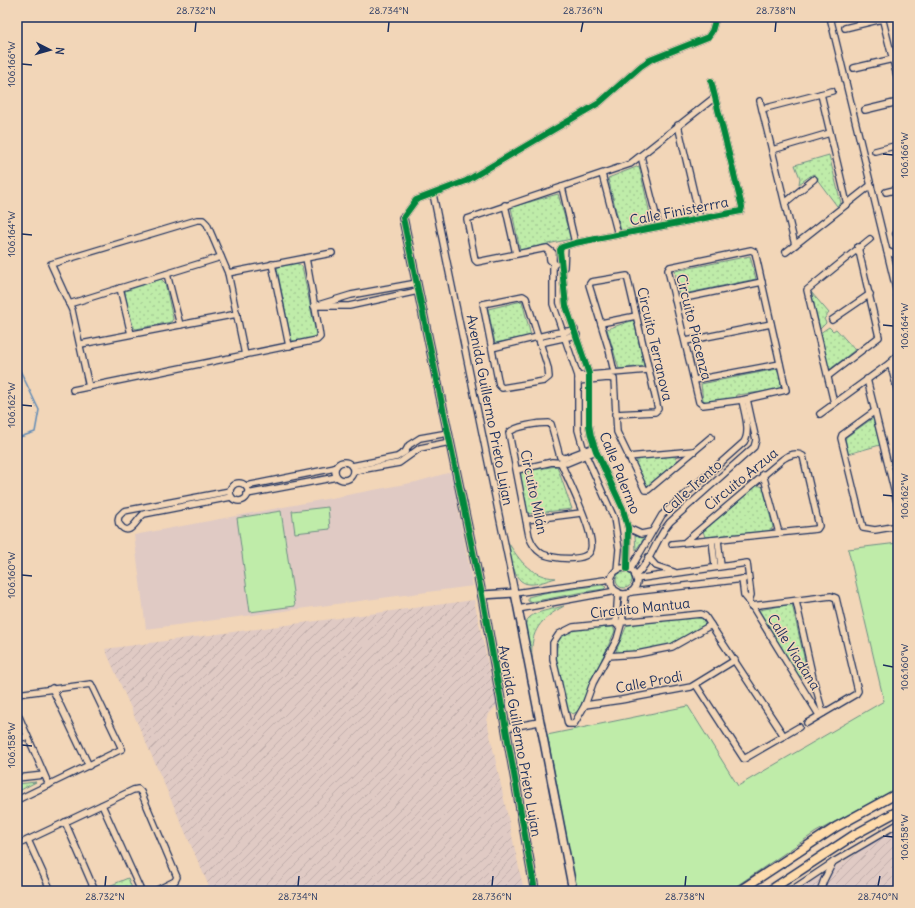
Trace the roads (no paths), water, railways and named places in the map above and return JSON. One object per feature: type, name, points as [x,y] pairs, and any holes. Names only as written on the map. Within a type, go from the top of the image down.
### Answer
[{"type":"main road","points":[[739,891],[836,827],[898,793]]},
{"type":"main road","points":[[769,891],[854,835],[898,810]]},
{"type":"street","points":[[403,218],[416,200],[459,185],[478,175],[599,103],[650,60],[708,37],[712,31],[716,17]]},
{"type":"street","points":[[830,17],[898,297]]},
{"type":"street","points":[[846,28],[882,18],[898,80]]},
{"type":"street","points":[[854,68],[893,59]]},
{"type":"street","name":"Calle Finisterrra","points":[[564,246],[739,211],[742,208],[711,81]]},
{"type":"street","points":[[762,109],[832,91]]},
{"type":"street","points":[[821,94],[847,204]]},
{"type":"street","points":[[506,205],[516,254],[480,262],[475,260],[467,218],[562,186],[627,166],[715,97]]},
{"type":"street","points":[[760,101],[786,202],[795,245]]},
{"type":"street","points":[[865,110],[898,102]]},
{"type":"street","points":[[678,125],[700,219]]},
{"type":"street","points":[[772,150],[830,133]]},
{"type":"street","points":[[875,151],[898,145]]},
{"type":"street","points":[[641,156],[659,227]]},
{"type":"street","points":[[602,174],[618,235]]},
{"type":"street","points":[[786,202],[814,179]]},
{"type":"street","points":[[786,252],[871,185]]},
{"type":"street","points":[[562,186],[575,243]]},
{"type":"street","points":[[886,192],[898,189]]},
{"type":"street","name":"Avenida Guillermo Prieto Lujan","points":[[433,194],[515,593],[573,891]]},
{"type":"street","name":"Avenida Guillermo Prieto Lujan","points":[[403,218],[482,595],[535,891]]},
{"type":"street","points":[[89,387],[69,304],[51,264],[197,220],[203,220],[207,224],[228,273],[244,355]]},
{"type":"street","points":[[834,403],[807,290],[858,247],[870,239]]},
{"type":"street","name":"Calle Palermo","points":[[564,246],[560,250],[564,271],[565,298],[589,377],[589,425],[595,449],[623,509],[628,528],[629,570]]},
{"type":"street","points":[[828,376],[876,341],[879,337],[858,247]]},
{"type":"street","name":"Calle Palermo","points":[[516,254],[548,249],[554,256],[553,304],[578,378],[577,423],[585,453],[616,528],[619,549],[617,570]]},
{"type":"street","name":"Circuito Piacenza","points":[[751,250],[755,252],[762,282],[785,391],[703,406],[700,402],[668,272],[670,267],[751,250]]},
{"type":"street","points":[[887,251],[898,256]]},
{"type":"street","points":[[228,273],[332,253]]},
{"type":"street","points":[[69,304],[221,257]]},
{"type":"street","points":[[72,390],[318,340],[320,337],[306,258]]},
{"type":"street","points":[[553,264],[563,263]]},
{"type":"street","points":[[272,264],[289,346]]},
{"type":"street","points":[[167,274],[180,325]]},
{"type":"street","name":"Circuito Terranova","points":[[615,414],[655,412],[658,410],[627,276],[591,282],[589,287],[614,376],[615,414],[616,432],[643,489],[646,490],[711,437]]},
{"type":"street","points":[[675,300],[762,282]]},
{"type":"street","points":[[314,306],[361,293],[417,283]]},
{"type":"street","points":[[120,288],[131,334]]},
{"type":"street","points":[[383,289],[385,298]]},
{"type":"street","points":[[314,306],[349,306],[418,291]]},
{"type":"street","points":[[361,293],[364,303]]},
{"type":"street","points":[[832,320],[870,294]]},
{"type":"street","points":[[524,296],[539,340],[549,377],[544,381],[504,388],[499,385],[492,348],[483,307],[484,303],[524,296]]},
{"type":"street","points":[[81,344],[237,314]]},
{"type":"street","points":[[600,323],[636,316]]},
{"type":"street","points":[[686,341],[771,324]]},
{"type":"street","points":[[492,348],[576,332]]},
{"type":"street","points":[[894,359],[898,372]]},
{"type":"street","points":[[820,414],[894,359]]},
{"type":"street","points":[[894,359],[898,392]]},
{"type":"street","points":[[695,380],[780,364]]},
{"type":"street","points":[[578,378],[614,376],[648,370]]},
{"type":"street","points":[[867,379],[898,506]]},
{"type":"street","name":"Calle Trento","points":[[629,570],[650,532],[667,510],[744,442],[747,437],[745,399]]},
{"type":"street","name":"Calle Trento","points":[[636,578],[670,522],[751,451],[756,440],[745,399]]},
{"type":"street","points":[[875,410],[840,438],[863,528],[875,530],[898,526]]},
{"type":"street","name":"Circuito Milán","points":[[561,463],[588,528],[592,544],[589,554],[584,557],[556,558],[541,553],[531,541],[510,435],[512,429],[550,423],[559,455],[565,458],[585,453]]},
{"type":"street","points":[[353,469],[398,457],[409,445],[420,438],[448,433]]},
{"type":"street","points":[[353,469],[399,464],[420,448],[450,442]]},
{"type":"street","points":[[517,470],[552,462],[567,462],[595,449]]},
{"type":"street","points":[[628,457],[694,451]]},
{"type":"street","name":"Circuito Arzua","points":[[672,544],[815,530],[818,528],[804,458],[799,454],[786,457],[763,474],[686,542]]},
{"type":"street","points":[[230,494],[234,483],[240,483],[246,486],[335,468],[342,462],[348,462],[353,469]]},
{"type":"street","points":[[335,468],[337,477]]},
{"type":"street","points":[[247,494],[337,477],[343,480],[349,479],[353,469]]},
{"type":"street","points":[[763,474],[779,533]]},
{"type":"street","points":[[230,494],[144,514],[132,528],[128,530],[120,527],[118,523],[119,516],[124,511],[230,494],[239,501],[244,499],[247,494],[246,486]]},
{"type":"street","points":[[526,520],[581,513]]},
{"type":"street","points":[[628,528],[641,534],[650,532]]},
{"type":"street","points":[[715,540],[718,566]]},
{"type":"street","points":[[648,557],[661,568],[676,573]]},
{"type":"street","points":[[636,578],[718,566],[748,564],[751,595],[750,603],[796,601],[834,596],[858,691],[856,694],[807,723]]},
{"type":"street","points":[[585,705],[593,683],[616,639],[622,621],[629,593],[636,586],[636,578],[629,570],[617,570],[611,579],[613,588],[617,592],[616,622],[619,629]]},
{"type":"street","points":[[518,609],[617,592],[629,593],[750,578]]},
{"type":"street","points":[[482,595],[515,593],[611,579]]},
{"type":"street","name":"Calle Viadana","points":[[742,579],[744,595],[821,714]]},
{"type":"street","points":[[796,601],[821,714]]},
{"type":"street","name":"Circuito Mantua","points":[[585,705],[575,723],[570,725],[567,723],[552,650],[556,637],[563,631],[573,627],[622,621],[704,614],[784,736]]},
{"type":"street","points":[[608,656],[637,654],[672,647],[711,625]]},
{"type":"street","name":"Calle Prodi","points":[[585,705],[621,700],[696,685],[734,660]]},
{"type":"street","points":[[17,694],[52,688],[91,684],[122,746],[121,751],[17,800]]},
{"type":"street","points":[[696,685],[744,759],[799,727]]},
{"type":"street","points":[[52,688],[89,766]]},
{"type":"street","points":[[17,712],[49,785]]},
{"type":"street","points":[[506,728],[539,722]]},
{"type":"street","points":[[17,738],[27,737]]},
{"type":"street","points":[[17,778],[44,775]]},
{"type":"street","points":[[17,845],[138,789],[141,792],[177,877],[175,881],[155,891]]},
{"type":"street","points":[[102,805],[141,891]]},
{"type":"street","points":[[65,822],[95,891]]},
{"type":"street","points":[[790,891],[834,861],[898,824]]},
{"type":"street","points":[[28,840],[51,891]]},
{"type":"street","points":[[820,891],[834,861]]},
{"type":"waterway","points":[[17,364],[39,410],[35,432],[17,438]]}]
